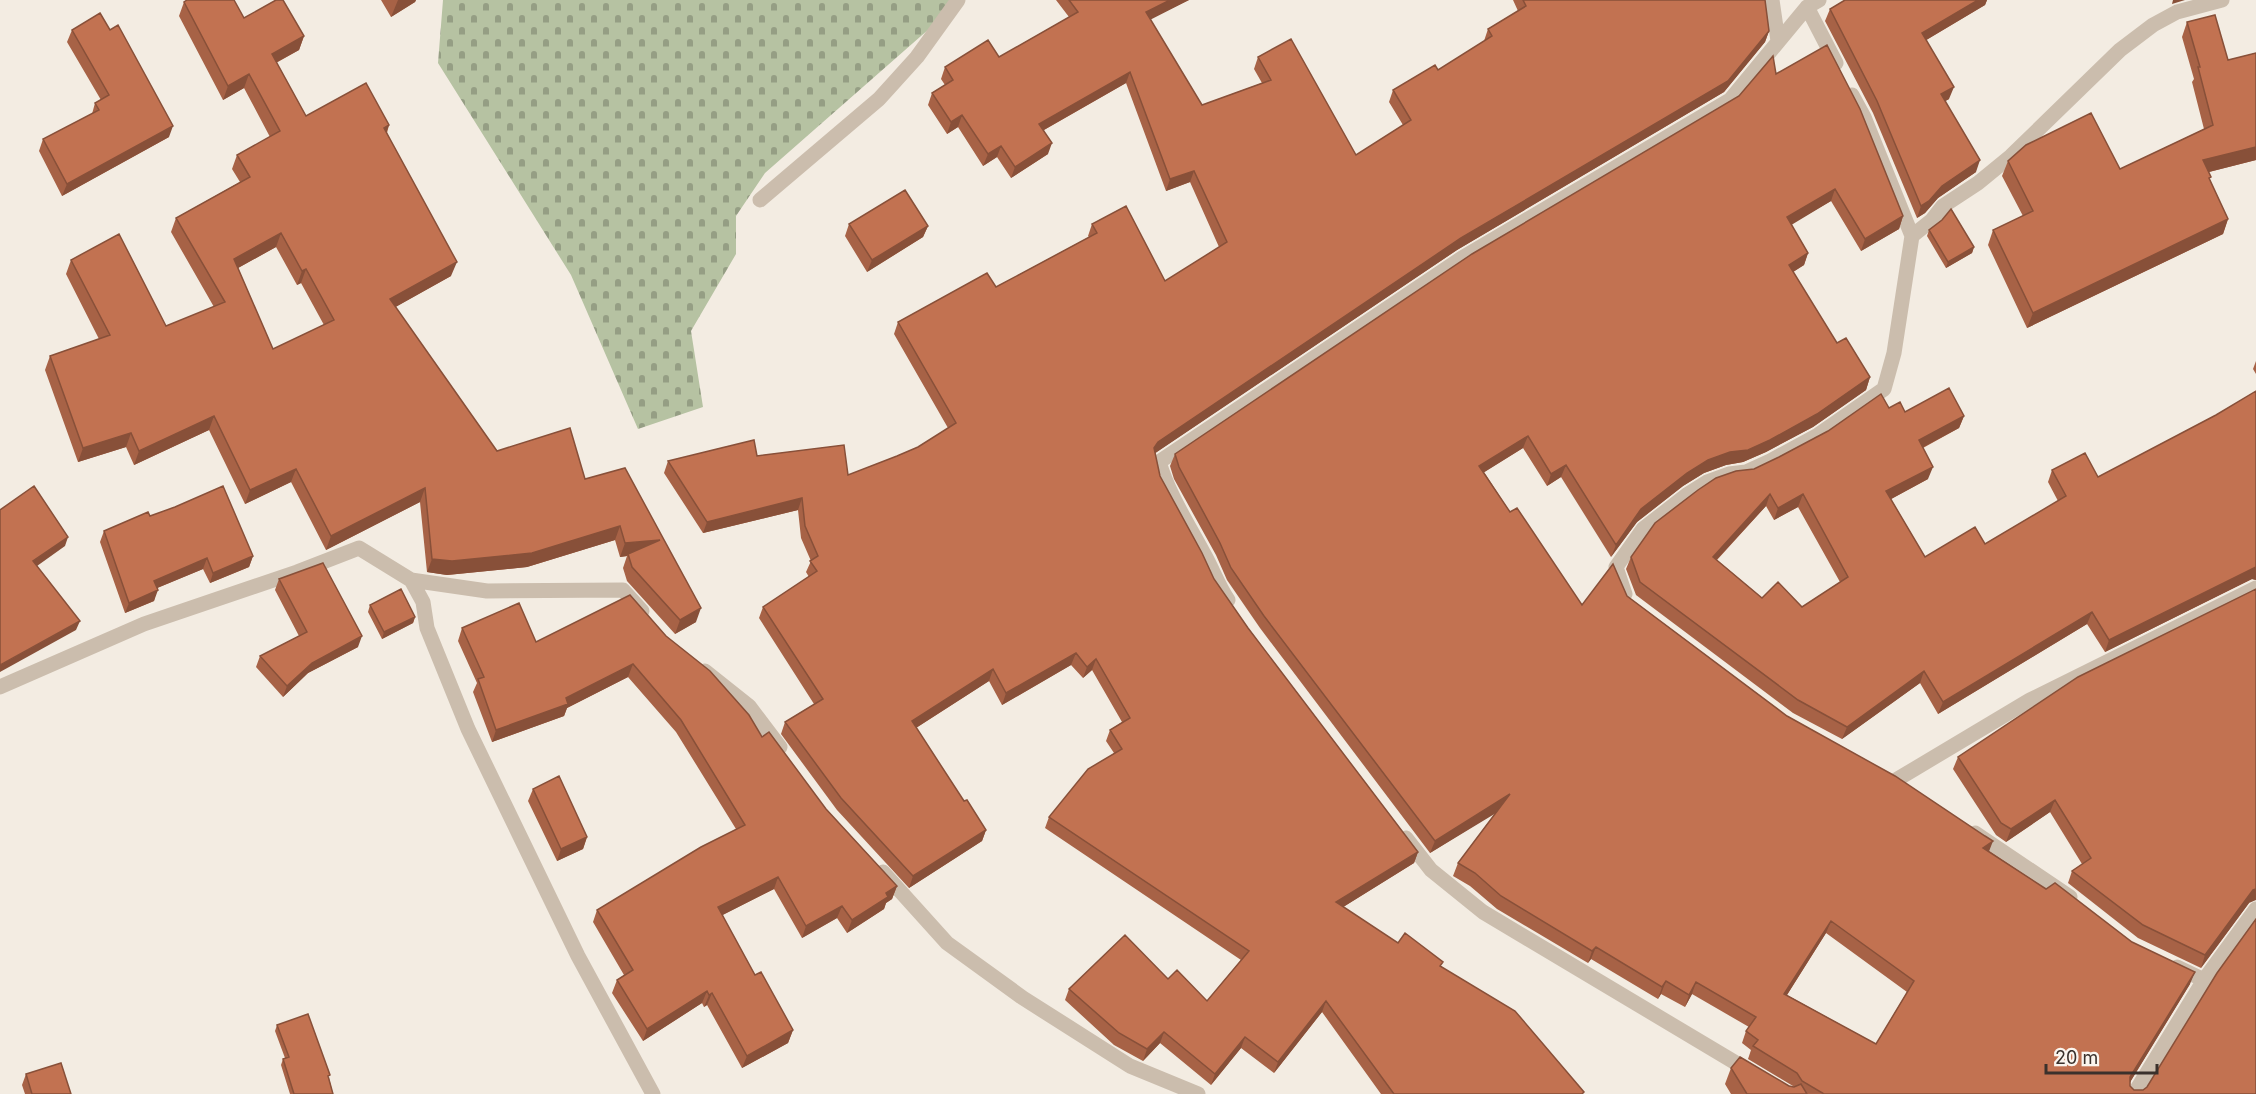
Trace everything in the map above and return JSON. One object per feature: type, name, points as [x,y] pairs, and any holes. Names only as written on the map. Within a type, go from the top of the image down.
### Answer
[{"type":"street","points":[[760,200],[879,99],[917,57],[958,0]]},
{"type":"street","points":[[1772,0],[1778,41]]},
{"type":"street","points":[[1912,236],[1932,220],[1943,206],[1978,183],[2011,156],[2120,50],[2153,25],[2177,12],[2222,0]]},
{"type":"street","points":[[1238,614],[1218,585],[1165,483],[1159,462],[1462,258],[1730,100],[1778,41],[1813,4],[1912,236],[1894,353],[1884,390],[1818,435],[1770,461],[1746,472],[1728,474],[1707,482],[1643,529],[1616,567],[1619,581],[1628,601],[1637,608]]},
{"type":"street","points":[[0,687],[144,624],[297,572],[359,548],[411,580],[487,591],[623,590],[654,625]]},
{"type":"street","points":[[411,580],[423,602],[427,628],[468,729],[578,956],[653,1094]]},
{"type":"street","points":[[1896,780],[2030,700],[2256,588]]},
{"type":"street","points":[[696,663],[749,706],[789,761]]},
{"type":"street","points":[[1963,824],[2058,888],[2086,910]]},
{"type":"street","points":[[1397,826],[1431,870],[1483,912],[1768,1082]]},
{"type":"street","points":[[876,864],[947,943],[1023,998],[1130,1066],[1198,1094]]},
{"type":"street","points":[[2134,1094],[2204,980],[2256,909]]},
{"type":"street","points":[[2163,961],[2204,980]]},
{"type":"green space","points":[[443,0],[962,0],[765,173],[736,216],[736,254],[691,331],[703,407],[638,429],[571,275],[438,63]]},
{"type":"building","points":[[187,0],[234,0],[244,18],[276,0],[283,0],[304,36],[272,54],[306,116],[366,83],[389,125],[384,128],[457,262],[390,299],[497,451],[570,428],[585,479],[625,468],[701,608],[680,620],[632,567],[628,554],[660,540],[625,543],[620,526],[532,553],[452,561],[432,559],[425,488],[331,536],[296,469],[250,490],[214,416],[139,451],[131,433],[83,448],[50,356],[110,335],[71,260],[119,234],[166,326],[225,302],[176,218],[250,177],[237,155],[280,131],[249,74],[228,86],[184,2]],"holes":[[[281,233],[302,271],[306,269],[334,320],[273,349],[234,259]]]},
{"type":"building","points":[[1069,0],[1170,0],[1146,12],[1202,105],[1271,80],[1258,57],[1291,39],[1356,155],[1411,120],[1393,90],[1435,65],[1438,70],[1492,36],[1488,29],[1526,6],[1523,0],[1765,0],[1769,31],[1728,81],[1461,238],[1158,442],[1154,448],[1160,476],[1214,579],[1248,628],[1418,852],[1336,902],[1398,943],[1405,933],[1443,962],[1440,966],[1515,1011],[1584,1092],[1582,1094],[1394,1094],[1326,1001],[1278,1062],[1245,1037],[1215,1074],[1164,1032],[1147,1049],[1119,1033],[1069,989],[1125,935],[1168,979],[1177,970],[1207,1001],[1249,951],[1049,817],[1088,769],[1122,749],[1110,730],[1130,718],[1096,659],[1087,667],[1076,653],[1006,693],[993,669],[912,721],[964,801],[967,800],[986,830],[913,876],[841,798],[785,722],[823,699],[763,607],[817,571],[810,561],[818,556],[805,526],[802,498],[707,522],[668,461],[754,440],[757,456],[844,445],[848,475],[897,456],[918,447],[956,423],[898,322],[987,273],[996,287],[1097,233],[1092,224],[1126,206],[1165,281],[1227,242],[1194,171],[1170,179],[1130,72],[1039,124],[1052,143],[1015,167],[1001,146],[988,154],[962,115],[951,122],[932,93],[953,80],[945,67],[988,40],[999,57],[1078,12]]},
{"type":"building","points":[[1845,0],[1978,0],[1922,33],[1954,87],[1941,94],[1980,160],[1942,186],[1929,201],[1921,206],[1877,101],[1830,9]]},
{"type":"building","points":[[100,13],[110,30],[118,25],[173,126],[67,184],[43,139],[99,110],[95,103],[109,95],[72,30]]},
{"type":"building","points":[[2215,15],[2228,60],[2256,53],[2256,147],[2203,160],[2228,219],[2033,313],[1993,230],[2033,211],[2008,161],[2026,145],[2091,113],[2120,169],[2213,125],[2187,22]]},
{"type":"building","points":[[1827,45],[1860,109],[1903,216],[1865,239],[1835,189],[1787,217],[1808,253],[1789,265],[1837,343],[1846,338],[1870,377],[1817,414],[1770,440],[1748,450],[1730,452],[1708,460],[1687,473],[1641,509],[1616,545],[1566,465],[1551,474],[1528,436],[1479,466],[1510,512],[1517,508],[1582,605],[1613,564],[1627,596],[1787,716],[1895,776],[1993,841],[1983,848],[2046,889],[2055,883],[2132,942],[2195,972],[2130,1077],[2130,1086],[2134,1090],[2143,1090],[2147,1087],[2217,973],[2256,919],[2256,1094],[1824,1094],[1802,1081],[1797,1073],[1753,1046],[1758,1040],[1746,1031],[1756,1017],[1696,982],[1689,995],[1666,981],[1662,987],[1596,947],[1592,951],[1501,896],[1475,873],[1458,863],[1510,794],[1435,841],[1264,616],[1231,568],[1179,467],[1175,454],[1472,254],[1739,96],[1773,56],[1776,74]],"holes":[[[1831,921],[1914,981],[1876,1044],[1784,994]]]},
{"type":"building","points":[[905,190],[928,226],[872,260],[849,224]]},
{"type":"building","points":[[1951,209],[1974,247],[1948,262],[1929,230]]},
{"type":"building","points":[[1949,388],[1964,416],[1919,440],[1933,467],[1886,491],[1925,557],[1975,527],[1985,544],[2066,496],[2052,470],[2085,453],[2098,477],[2216,415],[2256,391],[2256,567],[2109,640],[2092,612],[1943,702],[1924,671],[1847,727],[1798,700],[1640,582],[1631,557],[1655,523],[1716,478],[1736,471],[1754,469],[1779,457],[1828,431],[1881,394],[1889,408],[1900,402],[1905,412]],"holes":[[[1770,494],[1778,508],[1803,494],[1848,577],[1802,607],[1778,582],[1762,598],[1713,557]]]},
{"type":"building","points":[[34,486],[68,537],[33,561],[80,621],[0,665],[0,510]]},
{"type":"building","points":[[223,486],[253,556],[213,573],[207,558],[154,581],[158,590],[129,603],[104,531],[148,512],[150,516],[175,507]]},
{"type":"building","points":[[323,563],[362,636],[312,663],[287,686],[260,656],[307,632],[279,579]]},
{"type":"building","points":[[401,589],[415,617],[384,632],[370,605]]},
{"type":"building","points":[[2256,589],[2256,889],[2205,955],[2143,925],[2072,871],[2091,858],[2055,800],[2011,829],[2001,823],[1958,757],[2078,677]]},
{"type":"building","points":[[630,595],[666,636],[710,671],[749,715],[762,737],[769,732],[826,809],[897,886],[886,893],[888,897],[852,920],[842,906],[806,926],[778,877],[718,907],[755,975],[761,972],[793,1030],[747,1056],[712,993],[709,995],[707,991],[647,1029],[617,980],[633,970],[597,910],[701,847],[745,825],[681,720],[633,664],[566,698],[568,704],[496,730],[478,679],[484,677],[462,628],[519,603],[536,642]]},
{"type":"building","points":[[559,776],[587,837],[561,849],[533,789]]},
{"type":"building","points":[[308,1014],[330,1075],[328,1076],[333,1094],[294,1094],[283,1059],[289,1057],[277,1025]]},
{"type":"building","points":[[1740,1057],[1789,1086],[1794,1087],[1801,1084],[1807,1094],[1747,1094],[1731,1068]]},
{"type":"building","points":[[61,1063],[71,1094],[32,1094],[26,1074]]}]
